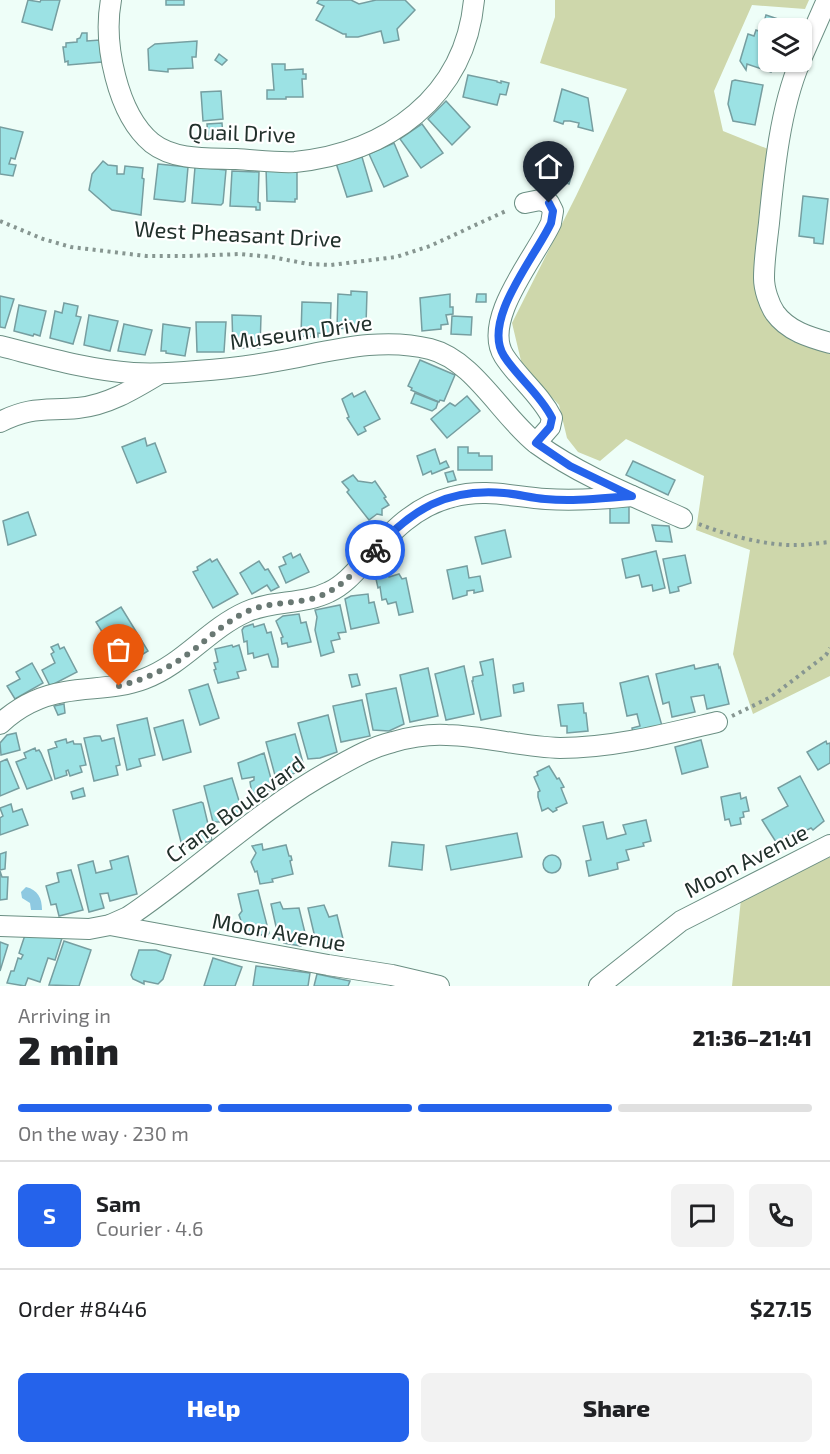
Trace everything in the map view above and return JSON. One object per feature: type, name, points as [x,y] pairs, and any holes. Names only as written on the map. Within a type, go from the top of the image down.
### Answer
[{"type":"street","name":"Quail Drive","points":[[111,0],[108,17],[110,45],[118,82],[127,111],[139,130],[153,144],[170,154],[191,157],[294,162],[344,153],[371,144],[418,113],[440,90],[456,66],[466,42],[474,0]]},
{"type":"street","points":[[812,33],[827,0]]},
{"type":"street","points":[[795,72],[791,83],[773,176],[764,280],[768,298],[775,313],[787,325],[799,333],[830,343]]},
{"type":"street","points":[[525,203],[540,200],[549,203],[553,211],[552,217],[543,240],[504,306],[499,322],[498,339],[503,355],[546,407],[552,418],[550,427],[536,443]]},
{"type":"street","name":"Museum Drive","points":[[0,346],[87,367],[159,374],[274,362],[358,345],[412,345],[434,350],[453,360],[470,374],[536,443],[570,466],[682,518]]},
{"type":"street","points":[[0,422],[15,414],[37,409],[79,408],[107,402],[135,389],[159,374]]},
{"type":"street","points":[[0,724],[20,709],[40,699],[63,692],[119,686],[153,675],[193,650],[224,624],[247,612],[272,604],[309,600],[329,592],[345,582],[394,529],[413,514],[453,496],[488,492],[581,501],[632,496]]},
{"type":"street","name":"Crane Boulevard","points":[[0,926],[89,929],[110,925],[136,911],[272,807],[317,778],[364,753],[391,742],[418,736],[447,735],[560,748],[598,746],[717,722]]},
{"type":"street","name":"Moon Avenue","points":[[599,986],[681,921],[830,845]]},
{"type":"street","name":"Moon Avenue","points":[[110,925],[392,975],[439,986]]},
{"type":"path","name":"West Pheasant Drive","points":[[0,221],[43,239],[71,247],[146,256],[240,254],[331,265],[396,257],[430,246],[525,203]]},
{"type":"path","points":[[682,518],[716,531],[764,541],[795,545],[830,542]]},
{"type":"path","points":[[717,722],[771,698],[826,656],[830,648]]},
{"type":"green space","points":[[555,0],[809,0],[805,9],[752,5],[714,91],[723,131],[768,149],[772,322],[792,341],[830,354],[830,676],[753,714],[733,654],[750,550],[696,530],[704,476],[626,439],[600,461],[578,452],[567,438],[559,405],[522,365],[512,323],[627,89],[540,63],[555,17]]},
{"type":"green space","points":[[830,857],[830,986],[732,986],[741,899]]},
{"type":"water","points":[[26,887],[34,890],[38,895],[42,910],[31,910],[30,903],[22,898],[21,892]]},
{"type":"building","points":[[28,0],[40,2],[41,0],[60,0],[52,30],[22,22]]},
{"type":"building","points":[[166,0],[184,0],[184,5],[166,5]]},
{"type":"building","points":[[319,0],[351,0],[359,4],[376,0],[405,0],[415,10],[397,29],[399,40],[384,43],[381,31],[358,37],[346,37],[346,34],[316,20],[324,6],[317,3]]},
{"type":"building","points":[[756,30],[758,31],[758,68],[747,64],[746,70],[740,61],[748,34],[754,36]]},
{"type":"building","points":[[82,33],[87,33],[87,41],[100,40],[102,62],[68,65],[68,61],[65,62],[63,47],[66,47],[66,43],[77,42]]},
{"type":"building","points":[[197,41],[196,57],[192,57],[193,68],[168,69],[168,72],[149,70],[148,49],[155,44]]},
{"type":"building","points":[[219,54],[227,60],[222,65],[215,60]]},
{"type":"building","points":[[272,64],[285,64],[285,70],[303,69],[306,79],[302,79],[303,97],[267,99],[267,90],[274,90]]},
{"type":"building","points":[[468,75],[509,83],[506,95],[500,94],[497,105],[463,97]]},
{"type":"building","points":[[732,81],[763,85],[755,125],[733,121],[728,104]]},
{"type":"building","points":[[562,89],[588,98],[593,131],[578,127],[579,123],[564,121],[563,124],[554,121]]},
{"type":"building","points":[[221,91],[223,119],[203,121],[201,92]]},
{"type":"building","points":[[446,101],[470,127],[452,145],[428,119]]},
{"type":"building","points":[[222,123],[223,136],[208,137],[207,124]]},
{"type":"building","points":[[422,124],[443,153],[421,168],[400,139]]},
{"type":"building","points":[[0,127],[23,132],[15,159],[11,158],[9,164],[16,165],[13,176],[0,174]]},
{"type":"building","points":[[394,143],[408,176],[384,187],[369,154]]},
{"type":"building","points":[[362,157],[372,191],[347,197],[336,163]]},
{"type":"building","points":[[103,161],[108,165],[117,166],[117,174],[124,174],[125,166],[143,168],[141,215],[112,210],[89,190],[92,174]]},
{"type":"building","points":[[158,164],[188,167],[185,201],[154,199]]},
{"type":"building","points":[[297,166],[297,199],[295,202],[267,201],[266,167]]},
{"type":"building","points":[[195,167],[226,170],[221,205],[192,203]]},
{"type":"building","points":[[554,168],[572,174],[569,184],[551,177]]},
{"type":"building","points":[[232,171],[259,172],[260,210],[256,210],[256,207],[230,206]]},
{"type":"building","points":[[803,196],[828,199],[823,244],[814,243],[814,238],[799,236]]},
{"type":"building","points":[[351,291],[367,292],[366,325],[349,325],[349,329],[337,328],[338,294],[351,295]]},
{"type":"building","points":[[450,294],[450,307],[453,307],[453,314],[446,315],[448,324],[441,325],[441,329],[422,331],[420,298]]},
{"type":"building","points":[[477,294],[486,294],[486,302],[476,302]]},
{"type":"building","points":[[0,296],[14,299],[5,328],[0,327]]},
{"type":"building","points":[[302,302],[331,303],[330,334],[318,333],[318,337],[301,336]]},
{"type":"building","points":[[64,303],[78,306],[76,316],[81,317],[73,344],[50,338],[55,311],[62,313]]},
{"type":"building","points":[[19,305],[46,311],[40,336],[14,331]]},
{"type":"building","points":[[89,315],[118,321],[110,351],[84,345]]},
{"type":"building","points":[[232,315],[261,316],[260,348],[249,348],[249,345],[244,345],[244,348],[233,348]]},
{"type":"building","points":[[452,316],[472,317],[471,335],[451,334]]},
{"type":"building","points":[[196,322],[226,322],[224,352],[197,352]]},
{"type":"building","points":[[124,324],[152,330],[145,355],[118,351]]},
{"type":"building","points":[[163,324],[190,328],[185,356],[161,351]]},
{"type":"building","points":[[420,360],[455,375],[444,401],[439,402],[411,390],[412,388],[408,386]]},
{"type":"building","points":[[365,391],[380,419],[364,427],[366,431],[358,435],[347,418],[349,417],[342,399],[352,393],[354,397]]},
{"type":"building","points":[[415,393],[438,402],[436,408],[432,411],[411,403]]},
{"type":"building","points":[[467,396],[480,411],[447,438],[431,419],[450,403],[455,406]]},
{"type":"building","points":[[145,438],[147,446],[155,443],[166,472],[137,483],[122,447]]},
{"type":"building","points":[[458,447],[468,447],[468,453],[479,453],[479,456],[492,456],[492,470],[458,470]]},
{"type":"building","points":[[435,449],[440,464],[446,461],[449,467],[423,475],[417,456]]},
{"type":"building","points":[[633,461],[675,480],[668,495],[626,475]]},
{"type":"building","points":[[453,471],[456,480],[448,482],[445,473]]},
{"type":"building","points":[[353,475],[358,481],[372,483],[375,481],[389,505],[382,509],[382,515],[377,514],[369,520],[347,492],[349,490],[342,482]]},
{"type":"building","points":[[610,506],[629,506],[629,523],[610,523]]},
{"type":"building","points":[[28,512],[36,535],[8,545],[3,521]]},
{"type":"building","points":[[652,525],[669,526],[672,542],[656,541]]},
{"type":"building","points":[[505,530],[511,557],[482,564],[475,537]]},
{"type":"building","points":[[656,551],[665,588],[653,591],[652,585],[642,587],[639,575],[626,578],[622,559]]},
{"type":"building","points":[[291,553],[293,558],[300,554],[309,572],[286,583],[279,567],[286,564],[283,557]]},
{"type":"building","points":[[685,555],[691,583],[678,587],[679,591],[670,593],[663,559]]},
{"type":"building","points":[[210,559],[212,562],[217,559],[238,594],[213,608],[193,572]]},
{"type":"building","points":[[259,561],[265,570],[268,569],[279,587],[271,591],[267,585],[252,594],[240,573]]},
{"type":"building","points":[[467,566],[469,578],[480,576],[483,591],[474,593],[474,590],[467,591],[467,595],[453,599],[447,570]]},
{"type":"building","points":[[386,571],[389,577],[399,574],[402,579],[406,578],[413,612],[399,615],[396,602],[388,604],[386,599],[382,600],[376,579],[377,575]]},
{"type":"building","points":[[368,594],[369,603],[374,602],[379,623],[351,629],[345,599]]},
{"type":"building","points":[[340,605],[346,632],[338,633],[340,639],[331,641],[334,652],[321,656],[315,630],[317,617],[315,610]]},
{"type":"building","points":[[121,607],[148,651],[132,661],[126,651],[117,656],[96,622]]},
{"type":"building","points":[[299,614],[301,623],[306,622],[311,642],[288,647],[287,643],[282,644],[281,638],[283,637],[276,621],[283,616]]},
{"type":"building","points":[[253,624],[254,627],[264,624],[267,633],[271,632],[278,667],[272,667],[268,654],[254,658],[253,653],[248,654],[247,641],[244,642],[242,630]]},
{"type":"building","points":[[58,644],[60,649],[64,647],[77,672],[50,686],[42,670],[55,663],[51,647]]},
{"type":"building","points":[[232,645],[233,647],[239,645],[246,670],[237,672],[239,678],[218,683],[214,670],[216,669],[214,663],[218,662],[215,649]]},
{"type":"building","points":[[493,659],[501,716],[481,720],[472,681],[473,677],[483,675],[480,662]]},
{"type":"building","points":[[32,663],[43,683],[15,699],[7,686],[20,679],[16,672]]},
{"type":"building","points":[[718,664],[729,704],[707,709],[704,695],[691,697],[695,712],[672,717],[669,702],[663,704],[656,674],[694,665],[695,669]]},
{"type":"building","points":[[464,666],[474,714],[446,720],[435,674]]},
{"type":"building","points":[[428,668],[438,716],[410,722],[400,675]]},
{"type":"building","points":[[357,674],[360,685],[352,687],[349,675]]},
{"type":"building","points":[[648,676],[662,726],[633,733],[632,728],[640,726],[637,714],[627,716],[620,683]]},
{"type":"building","points":[[523,683],[524,691],[514,693],[513,685]]},
{"type":"building","points":[[208,684],[219,718],[200,725],[189,690]]},
{"type":"building","points":[[396,688],[404,724],[389,731],[373,730],[366,694]]},
{"type":"building","points":[[362,700],[370,736],[341,742],[333,706]]},
{"type":"building","points":[[583,703],[588,731],[567,733],[567,726],[561,726],[558,705]]},
{"type":"building","points":[[64,704],[65,713],[58,715],[54,706]]},
{"type":"building","points":[[328,715],[337,752],[320,758],[308,759],[298,723]]},
{"type":"building","points":[[147,718],[155,755],[139,759],[141,766],[127,770],[117,725]]},
{"type":"building","points":[[183,720],[191,752],[163,760],[154,728]]},
{"type":"building","points":[[16,733],[20,750],[1,755],[0,743],[7,735]]},
{"type":"building","points":[[295,734],[305,770],[276,779],[266,742]]},
{"type":"building","points":[[100,736],[102,741],[114,738],[120,765],[116,766],[118,775],[94,781],[84,738]]},
{"type":"building","points":[[66,739],[67,743],[73,741],[74,744],[81,744],[86,765],[80,766],[82,772],[70,776],[68,770],[67,775],[55,779],[48,750],[57,747],[55,742]]},
{"type":"building","points":[[701,740],[708,767],[682,774],[675,747]]},
{"type":"building","points":[[826,741],[827,744],[830,743],[830,763],[818,770],[807,752]]},
{"type":"building","points":[[35,748],[41,753],[52,780],[27,789],[16,762],[26,758],[24,753]]},
{"type":"building","points":[[264,753],[273,786],[269,787],[270,791],[257,800],[255,793],[252,794],[250,782],[254,780],[254,777],[242,779],[238,763]]},
{"type":"building","points":[[7,759],[19,788],[0,796],[0,762]]},
{"type":"building","points":[[549,766],[564,787],[561,788],[567,803],[553,812],[548,808],[542,811],[538,797],[540,791],[534,777],[538,775],[537,772]]},
{"type":"building","points":[[800,776],[824,821],[813,830],[811,828],[805,831],[798,830],[776,842],[762,820],[788,806],[778,788]]},
{"type":"building","points":[[232,778],[243,814],[229,822],[213,822],[204,786]]},
{"type":"building","points":[[83,788],[85,796],[73,799],[71,792]]},
{"type":"building","points":[[740,793],[741,799],[746,797],[749,811],[743,812],[744,817],[740,818],[741,824],[731,826],[729,819],[725,820],[721,797]]},
{"type":"building","points":[[201,802],[212,841],[196,844],[197,846],[182,846],[173,810]]},
{"type":"building","points":[[11,804],[13,812],[22,809],[28,825],[0,835],[0,818],[3,816],[0,808]]},
{"type":"building","points":[[646,820],[651,841],[643,843],[644,846],[626,850],[629,860],[617,863],[618,869],[589,876],[586,861],[591,860],[583,826],[603,822],[607,839],[626,834],[623,825]]},
{"type":"building","points":[[517,833],[522,857],[451,870],[446,846]]},
{"type":"building","points":[[392,842],[424,845],[422,870],[389,866]]},
{"type":"building","points":[[262,844],[263,850],[286,845],[292,860],[290,861],[293,874],[272,879],[273,882],[260,884],[257,871],[255,872],[251,862],[256,853],[252,846]]},
{"type":"building","points":[[6,852],[5,869],[0,870],[0,854]]},
{"type":"building","points":[[552,855],[558,858],[561,864],[558,870],[552,873],[546,870],[543,864],[546,858]]},
{"type":"building","points":[[128,856],[137,894],[110,901],[108,893],[100,894],[104,908],[89,912],[78,865],[93,861],[96,873],[112,869],[110,861]]},
{"type":"building","points":[[71,870],[83,910],[59,916],[56,904],[51,905],[46,886],[59,882],[57,873]]},
{"type":"building","points":[[0,871],[2,877],[8,877],[7,899],[0,900]]},
{"type":"building","points":[[258,890],[269,933],[267,936],[245,932],[239,915],[242,911],[238,894]]},
{"type":"building","points":[[280,902],[283,909],[299,908],[306,937],[301,938],[301,946],[284,943],[283,939],[279,940],[271,904]]},
{"type":"building","points":[[324,905],[329,917],[337,915],[344,943],[329,947],[329,950],[322,949],[321,945],[317,946],[308,908]]},
{"type":"building","points":[[45,934],[62,938],[55,960],[48,958],[40,982],[28,978],[25,986],[7,983],[18,958],[21,959],[23,955],[19,953],[25,935]]},
{"type":"building","points":[[64,941],[91,950],[79,986],[49,985]]},
{"type":"building","points":[[0,942],[8,945],[0,971]]},
{"type":"building","points":[[139,950],[156,950],[171,955],[163,979],[158,984],[144,981],[144,984],[133,979],[131,975]]},
{"type":"building","points":[[213,958],[242,967],[235,986],[204,986]]},
{"type":"building","points":[[256,966],[310,973],[308,986],[253,986]]},
{"type":"building","points":[[317,974],[350,981],[348,986],[314,986]]},
{"type":"way so far","points":[[119,686],[144,679],[169,667],[224,624],[247,612],[272,604],[309,600],[329,592],[345,582],[375,550]]},
{"type":"route","points":[[375,550],[394,529],[413,514],[453,496],[492,492],[581,501],[632,496],[570,466],[536,443],[550,427],[552,418],[546,407],[503,355],[498,339],[499,322],[504,306],[551,223],[553,211],[549,203]]}]
